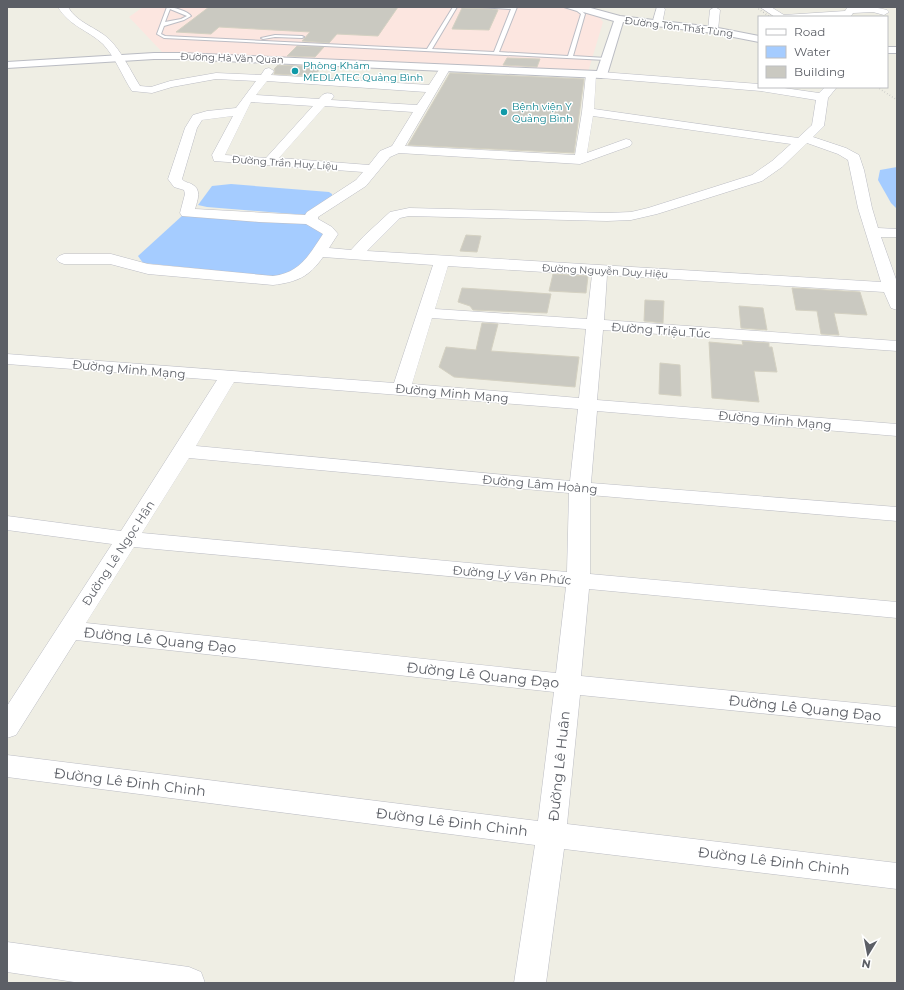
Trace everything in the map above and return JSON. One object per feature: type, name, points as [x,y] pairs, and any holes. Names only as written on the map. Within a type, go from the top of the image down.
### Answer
[{"type":"main road","name":"Đường Tôn Thất Tùng","points":[[576,7],[619,19],[713,30],[758,39]]},
{"type":"main road","points":[[596,75],[606,59],[619,19]]},
{"type":"main road","name":"Đường Hà Văn Quan","points":[[7,65],[117,58],[181,56],[596,75]]},
{"type":"street","points":[[63,7],[65,13],[71,19],[95,33],[106,42],[136,90],[142,91],[216,76],[434,89]]},
{"type":"street","points":[[765,7],[778,16]]},
{"type":"street","points":[[657,24],[660,9]]},
{"type":"street","points":[[807,16],[848,14],[850,10],[873,9],[884,12]]},
{"type":"street","points":[[713,30],[715,10]]},
{"type":"street","name":"Đường Trần Huy Liệu","points":[[279,60],[248,98],[218,155],[219,158],[371,169]]},
{"type":"street","points":[[398,149],[446,67]]},
{"type":"street","points":[[580,160],[596,75],[758,88]]},
{"type":"street","points":[[269,162],[340,83]]},
{"type":"street","points":[[761,88],[822,97]]},
{"type":"street","points":[[355,255],[395,215],[401,213],[431,211],[607,217],[632,216],[710,194],[757,178],[777,164],[818,126],[822,97],[830,88]]},
{"type":"street","points":[[248,98],[422,109]]},
{"type":"street","points":[[64,259],[111,259],[148,269],[275,281],[289,279],[299,275],[307,268],[331,234],[328,230],[310,220],[270,219],[188,213],[192,194],[190,188],[179,184],[175,179],[191,128],[197,118],[207,115],[242,111]]},
{"type":"street","points":[[588,112],[802,140],[842,152],[854,158],[858,169],[860,189],[873,232],[894,288],[897,305]]},
{"type":"street","points":[[310,220],[312,215],[361,183],[371,169],[385,154],[398,149],[580,160],[626,143]]},
{"type":"street","points":[[873,232],[897,233]]},
{"type":"street","name":"Đường Nguyễn Duy Hiệu","points":[[318,252],[600,271],[894,288]]},
{"type":"street","points":[[401,389],[442,261]]},
{"type":"street","name":"Đường Lê Huân","points":[[530,983],[551,835],[568,684],[578,581],[580,488],[600,271]]},
{"type":"street","name":"Đường Triệu Túc","points":[[426,313],[897,346]]},
{"type":"street","name":"Đường Minh Mạng","points":[[7,359],[401,389],[897,430]]},
{"type":"street","name":"Đường Lê Ngọc Hân","points":[[7,728],[183,451],[228,377]]},
{"type":"street","name":"Đường Lâm Hoàng","points":[[183,451],[580,488],[897,514]]},
{"type":"street","name":"Đường Lý Văn Phức","points":[[7,523],[128,538],[897,610]]},
{"type":"street","name":"Đường Lê Quang Đạo","points":[[68,630],[568,684],[897,717]]},
{"type":"street","name":"Đường Lê Đinh Chinh","points":[[7,766],[551,835],[897,876]]},
{"type":"street","points":[[7,957],[189,983]]},
{"type":"lane","points":[[162,25],[187,18],[189,16],[189,14],[169,7],[166,12],[159,34],[164,37],[606,59]]},
{"type":"lane","points":[[429,50],[454,7]]},
{"type":"lane","points":[[481,7],[514,8],[496,54]]},
{"type":"lane","points":[[566,7],[579,10],[583,14],[570,57]]},
{"type":"lane","points":[[247,42],[275,36],[310,38]]},
{"type":"lane","points":[[332,39],[351,46]]},
{"type":"shaded area","points":[[143,7],[567,7],[599,17],[603,22],[588,72],[162,52],[129,17]]},
{"type":"water","points":[[897,167],[897,209],[891,203],[878,180],[880,170]]},
{"type":"water","points":[[231,184],[329,192],[332,196],[306,215],[198,205],[212,186]]},
{"type":"water","points":[[183,215],[310,223],[328,233],[295,272],[277,277],[143,263],[138,256]]},
{"type":"building","points":[[209,7],[398,7],[378,36],[337,34],[329,43],[302,41],[310,32],[219,27],[211,34],[176,32]]},
{"type":"building","points":[[462,8],[498,10],[489,30],[452,29]]},
{"type":"building","points":[[297,46],[324,47],[315,57],[287,56]]},
{"type":"building","points":[[507,58],[540,59],[537,67],[503,65]]},
{"type":"building","points":[[278,65],[322,67],[314,76],[274,74],[274,69]]},
{"type":"building","name":"Bệnh viện Y Quảng Bình","points":[[450,73],[584,79],[574,153],[408,145]]},
{"type":"building","points":[[466,235],[481,236],[477,252],[460,251]]},
{"type":"building","points":[[553,274],[588,276],[586,293],[549,291]]},
{"type":"building","points":[[462,288],[551,294],[547,313],[473,310],[470,306],[458,302]]},
{"type":"building","points":[[792,288],[860,292],[867,315],[834,313],[839,335],[821,334],[817,311],[796,310]]},
{"type":"building","points":[[645,300],[664,301],[663,323],[644,321]]},
{"type":"building","points":[[739,306],[763,308],[767,330],[741,328]]},
{"type":"building","points":[[482,323],[498,324],[491,351],[579,357],[575,387],[454,377],[439,367],[446,347],[476,350]]},
{"type":"building","points":[[742,341],[769,343],[769,347],[772,347],[777,372],[754,371],[759,402],[712,398],[709,342],[743,345]]},
{"type":"building","points":[[660,363],[680,365],[681,396],[659,394]]},
{"type":"railway","points":[[756,7],[769,16]]},
{"type":"railway","points":[[879,88],[897,100]]},
{"type":"place","name":"Phòng Khám MEDLATEC Quảng Bình","points":[[295,71]]},
{"type":"place","name":"Bệnh viện Y Quảng Bình","points":[[504,112]]}]
